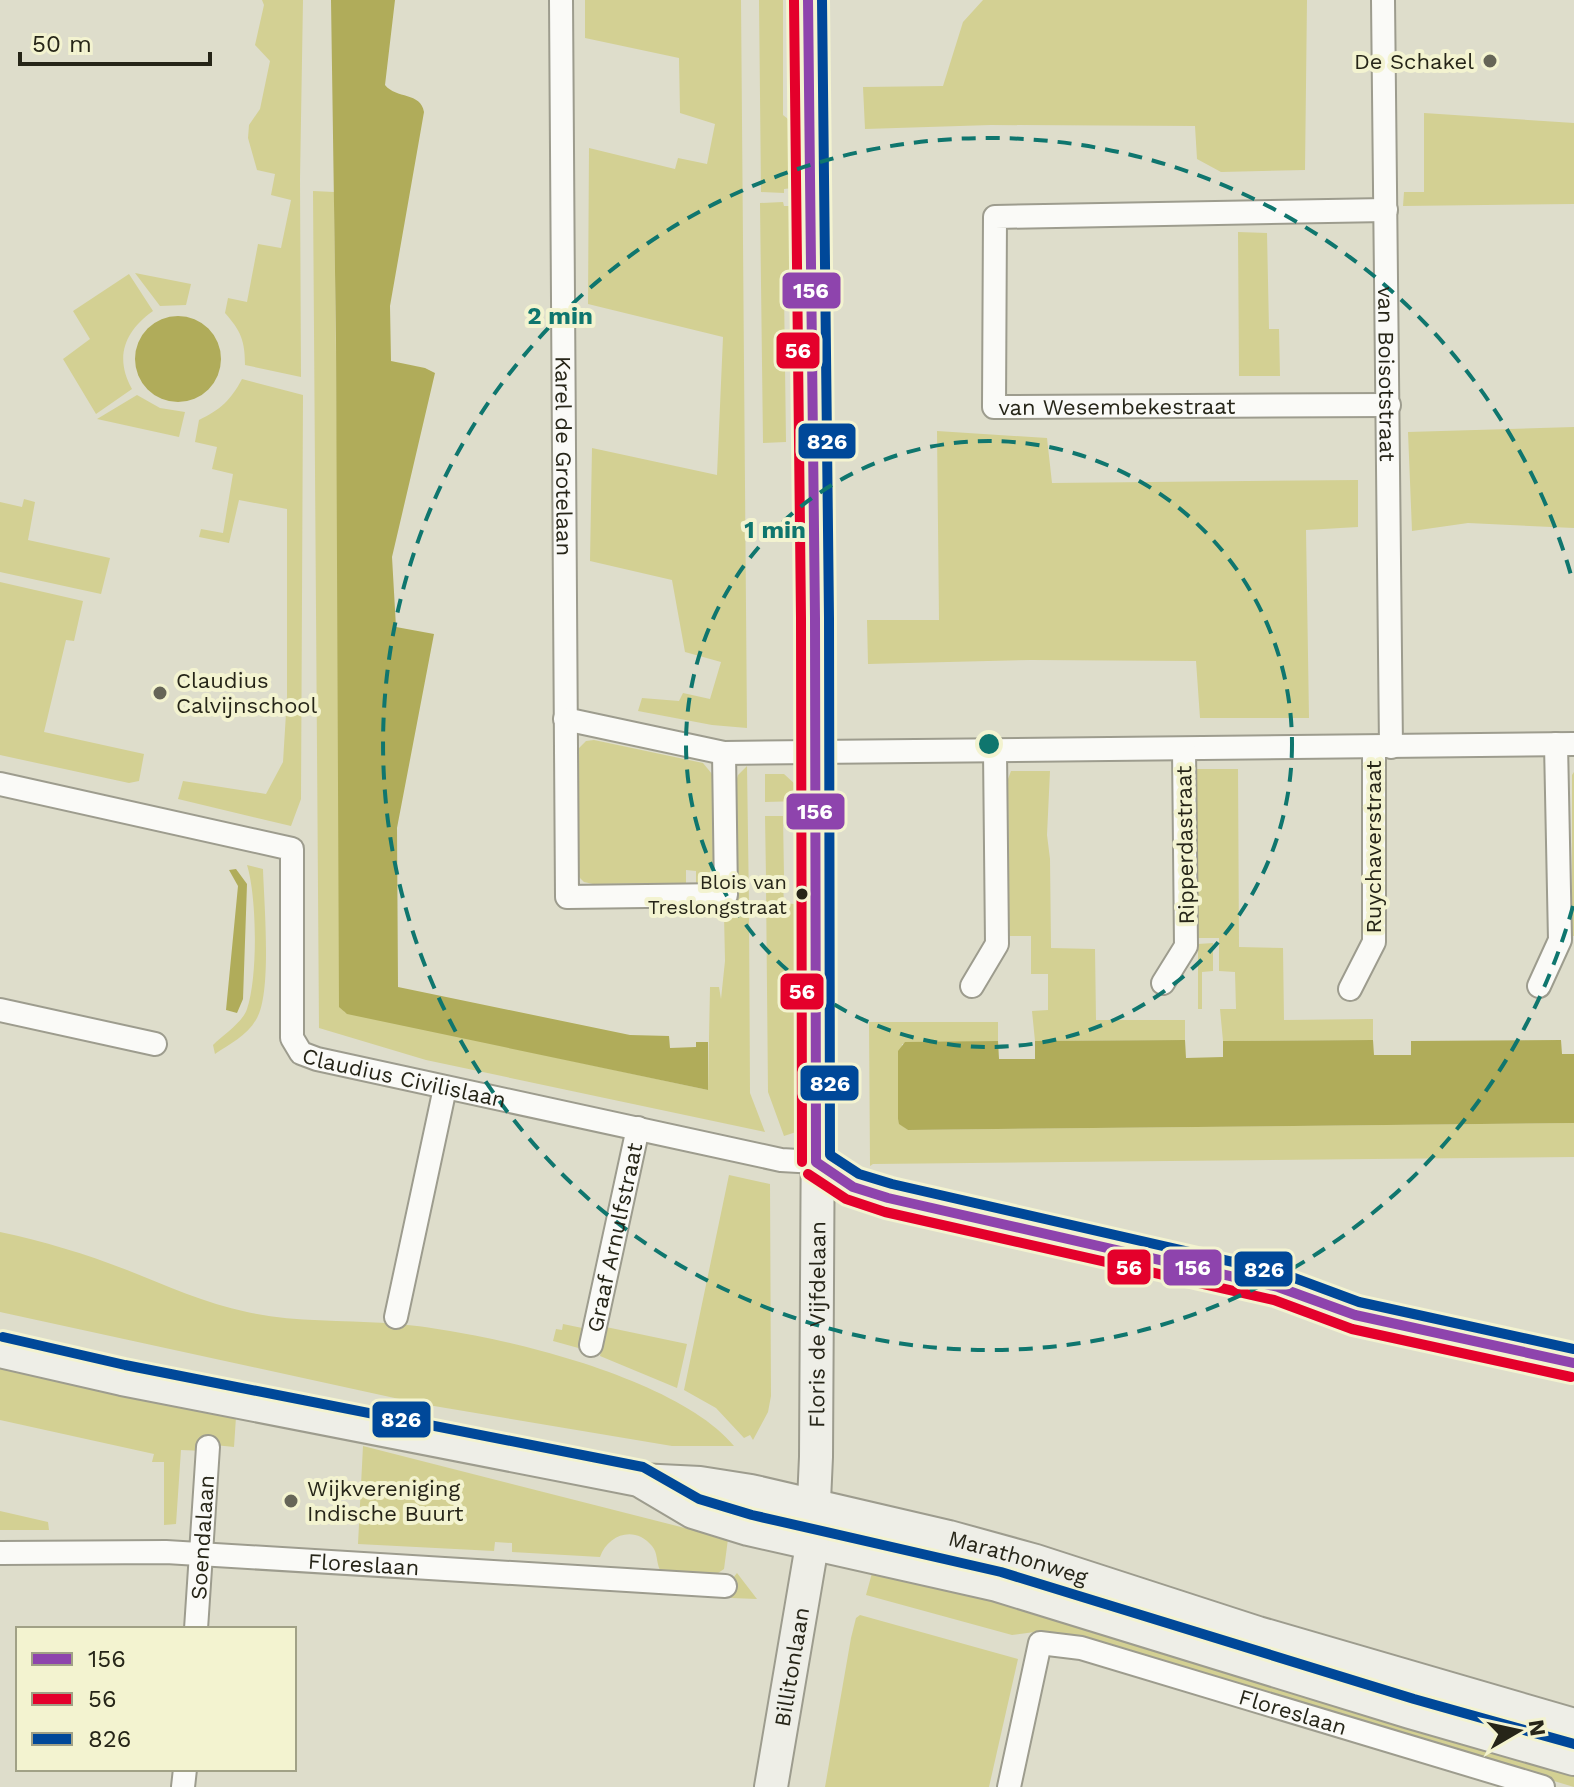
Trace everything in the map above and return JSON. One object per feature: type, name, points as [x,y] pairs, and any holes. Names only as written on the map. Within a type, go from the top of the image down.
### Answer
[{"type":"main road","name":"Floris de Vijfdelaan","points":[[808,0],[816,1162],[816,1457],[812,1545]]},
{"type":"main road","name":"Marathonweg","points":[[0,1351],[122,1379],[639,1480],[700,1483],[814,1504],[1036,1561],[1258,1633],[1574,1725]]},
{"type":"main road","name":"Marathonweg","points":[[639,1480],[693,1512],[748,1529],[997,1585],[1574,1759]]},
{"type":"main road","name":"Billitonlaan","points":[[771,1787],[812,1545]]},
{"type":"street","name":"Karel de Grotelaan","points":[[561,0],[567,897],[726,895],[724,753]]},
{"type":"street","name":"van Boisotstraat","points":[[1383,0],[1389,405],[1383,748]]},
{"type":"street","name":"van Wesembekestraat","points":[[1386,210],[995,217],[994,407],[1389,405]]},
{"type":"street","points":[[565,719],[724,753],[1565,744],[1560,940],[1539,986]]},
{"type":"street","name":"Ruychaverstraat","points":[[1350,989],[1374,942],[1383,748]]},
{"type":"street","name":"Ripperdastraat","points":[[1163,983],[1186,946],[1184,749]]},
{"type":"street","points":[[972,986],[997,944],[995,751]]},
{"type":"street","name":"Claudius Civilislaan","points":[[0,784],[292,849],[292,1038],[301,1053],[445,1088],[781,1160],[816,1162]]},
{"type":"street","points":[[0,1010],[155,1044]]},
{"type":"street","points":[[396,1317],[445,1088]]},
{"type":"street","name":"Graaf Arnulfstraat","points":[[591,1345],[638,1128]]},
{"type":"street","name":"Soendalaan","points":[[196,1627],[208,1447]]},
{"type":"street","name":"Floreslaan","points":[[0,1553],[202,1554],[725,1586]]},
{"type":"street","name":"Floreslaan","points":[[1009,1787],[1040,1643],[1081,1648],[1543,1787]]},
{"type":"shaded area","points":[[262,0],[303,0],[301,377],[245,365],[241,337],[225,313],[228,298],[247,302],[258,244],[281,248],[291,200],[271,195],[275,174],[257,170],[248,138],[249,125],[260,109],[270,61],[255,45],[264,5]]},
{"type":"shaded area","points":[[331,0],[395,0],[385,85],[418,101],[424,112],[390,306],[391,361],[435,373],[392,557],[396,627],[434,634],[397,828],[398,987],[630,1035],[669,1036],[670,1048],[696,1047],[696,1042],[708,1042],[708,1090],[347,1014],[339,1007]]},
{"type":"shaded area","points":[[585,0],[741,0],[747,728],[712,725],[638,711],[642,698],[679,701],[683,693],[710,699],[721,662],[685,652],[672,580],[590,561],[592,448],[717,475],[723,337],[588,304],[589,148],[675,169],[678,158],[707,164],[715,124],[680,113],[679,58],[585,38]]},
{"type":"shaded area","points":[[759,0],[783,0],[783,115],[793,123],[793,188],[784,189],[784,193],[761,192]]},
{"type":"shaded area","points":[[983,0],[1307,0],[1305,170],[1221,172],[1197,159],[1195,126],[991,125],[865,129],[863,87],[943,86],[963,22]]},
{"type":"shaded area","points":[[1424,113],[1574,123],[1574,204],[1403,206],[1404,192],[1424,192]]},
{"type":"shaded area","points":[[313,191],[334,192],[344,1012],[708,1090],[710,987],[719,987],[721,999],[725,961],[724,914],[749,914],[750,1093],[765,1132],[426,1060],[319,1028]]},
{"type":"shaded area","points":[[783,202],[784,206],[793,206],[793,278],[784,291],[786,442],[763,443],[760,203]]},
{"type":"shaded area","points":[[1238,232],[1267,233],[1269,329],[1279,329],[1280,376],[1239,376]]},
{"type":"shaded area","points":[[135,273],[191,284],[186,305],[160,306]]},
{"type":"shaded area","points":[[129,274],[153,311],[135,327],[125,346],[124,366],[132,389],[96,414],[63,359],[90,339],[73,311]]},
{"type":"shaded area","points":[[178,316],[202,323],[214,335],[221,359],[214,383],[202,395],[178,402],[154,395],[142,383],[135,359],[142,335],[154,323]]},
{"type":"shaded area","points":[[242,379],[303,395],[301,799],[291,826],[178,799],[183,781],[266,794],[283,762],[287,697],[287,509],[239,500],[229,543],[199,537],[201,529],[223,533],[233,474],[212,469],[217,447],[195,442],[199,420],[224,404]]},
{"type":"shaded area","points":[[137,395],[160,408],[185,412],[179,437],[97,419]]},
{"type":"shaded area","points":[[1574,427],[1574,528],[1468,523],[1412,531],[1408,432]]},
{"type":"shaded area","points":[[937,431],[1047,438],[1052,483],[1358,480],[1358,527],[1306,530],[1309,718],[1200,718],[1196,661],[1031,660],[868,664],[867,620],[939,620]]},
{"type":"shaded area","points":[[24,499],[35,502],[28,540],[110,558],[101,594],[0,572],[0,502],[22,507]]},
{"type":"shaded area","points":[[0,582],[83,601],[74,641],[66,640],[44,732],[144,754],[139,781],[129,783],[0,755]]},
{"type":"shaded area","points":[[594,740],[703,763],[712,774],[713,865],[707,878],[696,883],[696,871],[686,870],[686,883],[593,884],[584,882],[577,875],[577,750],[586,741]]},
{"type":"shaded area","points":[[747,766],[749,906],[737,906],[734,896],[736,782]]},
{"type":"shaded area","points":[[1196,769],[1238,769],[1239,947],[1283,948],[1284,1020],[1373,1019],[1373,1040],[1223,1041],[1220,1009],[1236,1009],[1235,972],[1219,971],[1219,938],[1197,938]]},
{"type":"shaded area","points":[[1011,771],[1050,771],[1047,835],[1051,948],[1095,949],[1096,1020],[1185,1020],[1185,1040],[1035,1041],[1032,1011],[1048,1010],[1048,974],[1031,974],[1031,936],[1009,936],[1008,779]]},
{"type":"shaded area","points":[[1574,772],[1574,936],[1572,936],[1572,775]]},
{"type":"shaded area","points":[[765,774],[784,774],[795,784],[800,784],[800,801],[765,802]]},
{"type":"shaded area","points":[[765,816],[783,816],[784,877],[766,878]]},
{"type":"shaded area","points":[[247,865],[263,869],[266,946],[262,1005],[249,1029],[215,1054],[213,1045],[241,1019],[251,995],[255,937],[253,896]]},
{"type":"shaded area","points":[[236,869],[247,884],[243,999],[237,1013],[226,1010],[238,886],[229,870]]},
{"type":"shaded area","points":[[766,884],[783,884],[784,903],[794,904],[802,948],[802,1130],[784,1136],[768,1092]]},
{"type":"shaded area","points":[[1213,943],[1213,971],[1202,972],[1202,1009],[1198,1009],[1198,944]]},
{"type":"shaded area","points":[[869,1022],[998,1022],[998,1041],[902,1044],[898,1119],[908,1130],[1574,1123],[1574,1157],[870,1166]]},
{"type":"shaded area","points":[[1185,1040],[1186,1058],[1223,1057],[1223,1041],[1373,1040],[1374,1055],[1411,1055],[1411,1041],[1561,1040],[1562,1054],[1574,1054],[1574,1123],[908,1130],[899,1124],[898,1051],[905,1042],[998,1041],[999,1059],[1035,1059],[1035,1041]]},
{"type":"shaded area","points":[[729,1175],[770,1184],[771,1396],[768,1412],[753,1440],[750,1435],[744,1438],[716,1408],[684,1390]]},
{"type":"shaded area","points":[[0,1232],[80,1253],[201,1299],[247,1312],[299,1319],[425,1327],[521,1346],[572,1360],[668,1397],[706,1420],[734,1446],[672,1446],[422,1404],[0,1312]]},
{"type":"shaded area","points":[[563,1324],[587,1329],[582,1349],[553,1341],[556,1329],[562,1330]]},
{"type":"shaded area","points":[[606,1327],[687,1344],[677,1388],[600,1356]]},
{"type":"shaded area","points":[[0,1364],[236,1417],[234,1447],[205,1444],[204,1451],[181,1450],[176,1524],[164,1525],[164,1462],[152,1462],[154,1454],[0,1420]]},
{"type":"shaded area","points":[[363,1446],[728,1539],[724,1569],[718,1573],[660,1570],[652,1546],[630,1534],[615,1538],[600,1557],[512,1552],[512,1543],[495,1542],[494,1551],[358,1544]]},
{"type":"shaded area","points":[[0,1511],[48,1522],[49,1530],[0,1530]]},
{"type":"shaded area","points":[[737,1573],[757,1599],[731,1598],[733,1578]]},
{"type":"shaded area","points":[[872,1573],[1037,1612],[1574,1773],[1574,1787],[1058,1633],[1042,1631],[1012,1635],[866,1595]]},
{"type":"shaded area","points":[[860,1615],[1018,1659],[989,1787],[825,1787],[851,1638],[856,1618]]},
{"type":"transit line","name":"56","points":[[794,0],[801,618],[802,1162]]},
{"type":"transit line","name":"156","points":[[808,0],[815,618],[816,1162]]},
{"type":"transit line","name":"826","points":[[822,0],[829,618],[830,1155],[859,1174],[892,1184],[1281,1273],[1359,1302],[1574,1349]]},
{"type":"transit line","name":"156","points":[[816,1162],[853,1187],[888,1198],[1278,1287],[1355,1315],[1574,1363]]},
{"type":"transit line","name":"56","points":[[808,1174],[846,1199],[885,1212],[1274,1300],[1352,1329],[1571,1377]]},
{"type":"transit line","name":"826","points":[[3,1337],[125,1365],[643,1467],[699,1499],[752,1515],[1001,1572],[1414,1699],[1574,1744]]},
{"type":"place","name":"De Schakel","points":[[1490,61]]},
{"type":"place","name":"Claudius Calvijnschool","points":[[160,693]]},
{"type":"place","name":"Blois van Treslongstraat","points":[[802,894]]},
{"type":"place","name":"Wijkvereniging Indische Buurt","points":[[291,1501]]}]
